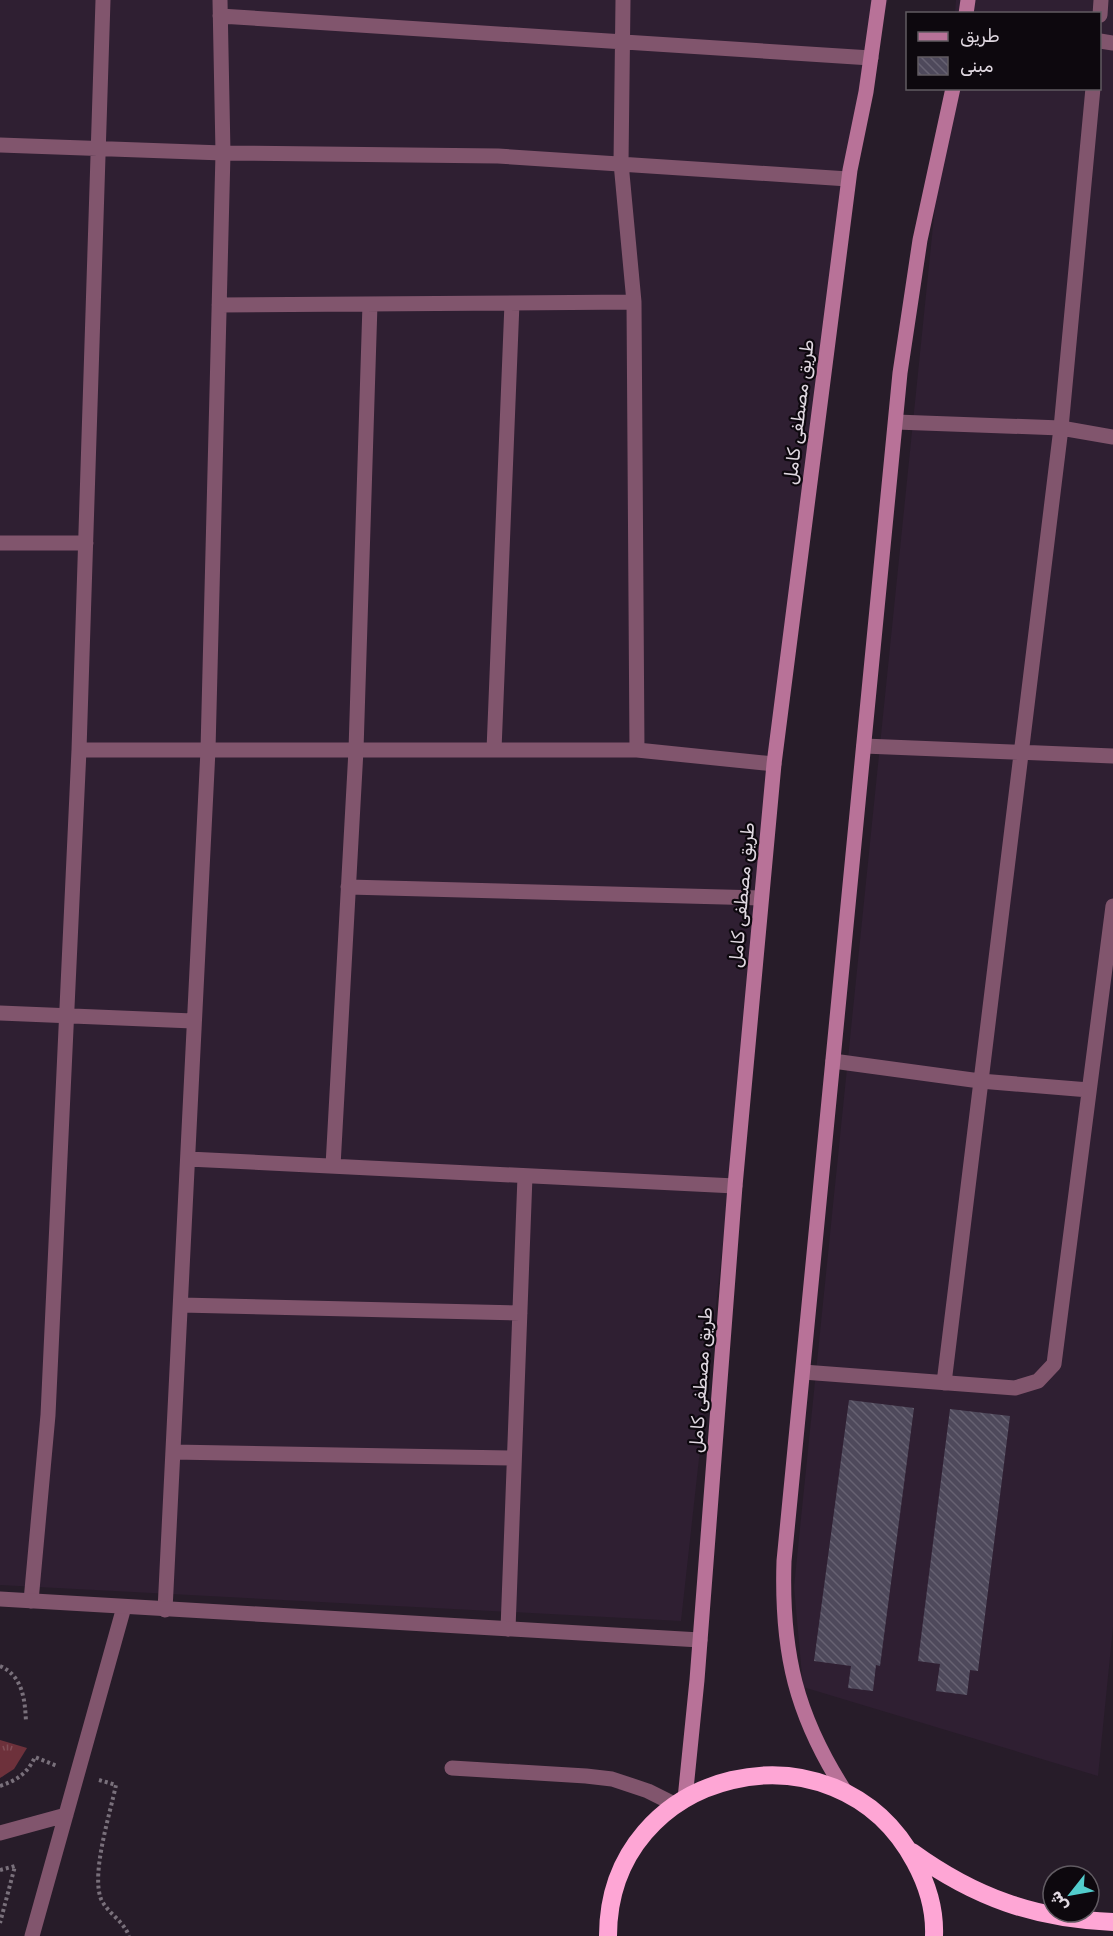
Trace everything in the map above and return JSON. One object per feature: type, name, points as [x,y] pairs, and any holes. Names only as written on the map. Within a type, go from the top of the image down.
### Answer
[{"type":"highway","points":[[608,1936],[611,1906],[617,1884],[637,1844],[679,1802],[710,1786],[737,1778],[765,1774],[811,1780],[846,1793],[870,1808],[891,1827],[909,1850],[922,1875],[931,1902],[934,1936]]},
{"type":"highway","points":[[909,1850],[964,1886],[995,1900],[1059,1917],[1113,1922]]},
{"type":"main road","name":"طريق مصطفى كامل","points":[[679,1802],[700,1640],[735,1186],[774,764],[849,179],[867,92],[879,0]]},
{"type":"main road","points":[[846,1793],[815,1740],[803,1712],[792,1675],[785,1637],[782,1599],[784,1561],[908,317],[920,240],[953,90]]},
{"type":"street","points":[[31,1602],[48,1415],[80,750],[103,0]]},
{"type":"street","points":[[623,0],[621,163],[634,302],[637,750]]},
{"type":"street","points":[[165,1610],[208,750],[223,153],[220,8],[623,42],[871,58]]},
{"type":"street","points":[[944,1383],[1061,428],[1093,90]]},
{"type":"street","points":[[0,145],[223,153],[498,156],[849,179]]},
{"type":"street","points":[[219,305],[634,302]]},
{"type":"street","points":[[494,750],[512,303]]},
{"type":"street","points":[[333,1166],[356,750],[370,304]]},
{"type":"street","points":[[896,422],[1061,428],[1113,437]]},
{"type":"street","points":[[0,543],[86,543]]},
{"type":"street","points":[[864,746],[1113,756]]},
{"type":"street","points":[[80,750],[637,750],[774,764]]},
{"type":"street","points":[[348,887],[761,898]]},
{"type":"street","points":[[802,1372],[1015,1388],[1038,1381],[1054,1364],[1113,906]]},
{"type":"street","points":[[0,1012],[193,1021]]},
{"type":"street","points":[[833,1061],[980,1081],[1089,1090]]},
{"type":"street","points":[[189,1159],[735,1186]]},
{"type":"street","points":[[508,1629],[525,1176]]},
{"type":"street","points":[[181,1305],[520,1313]]},
{"type":"street","points":[[173,1452],[514,1458]]},
{"type":"street","points":[[0,1599],[700,1640]]},
{"type":"street","points":[[32,1936],[124,1607]]},
{"type":"street","points":[[452,1768],[612,1779],[679,1802]]},
{"type":"street","points":[[0,1833],[66,1815]]},
{"type":"path","points":[[0,1666],[14,1675],[20,1685],[25,1703],[26,1722]]},
{"type":"path","points":[[0,1786],[21,1776],[29,1769],[35,1757],[77,1774],[116,1785],[97,1879],[102,1900],[108,1910],[123,1924],[129,1936]]},
{"type":"path","points":[[0,1870],[15,1866],[0,1923]]},
{"type":"shaded area","points":[[0,0],[888,0],[839,196],[681,1621],[0,1585]]},
{"type":"shaded area","points":[[956,0],[1113,0],[1113,1627],[1098,1776],[803,1687],[794,1587],[947,90],[1101,90],[1101,12],[955,12]]},
{"type":"green space","points":[[0,1740],[27,1748],[14,1769],[0,1778]]},
{"type":"building","points":[[849,1400],[914,1408],[880,1666],[876,1665],[873,1691],[848,1688],[851,1666],[814,1661]]},
{"type":"building","points":[[950,1409],[1010,1416],[978,1671],[970,1670],[967,1695],[936,1691],[940,1664],[918,1661]]}]
